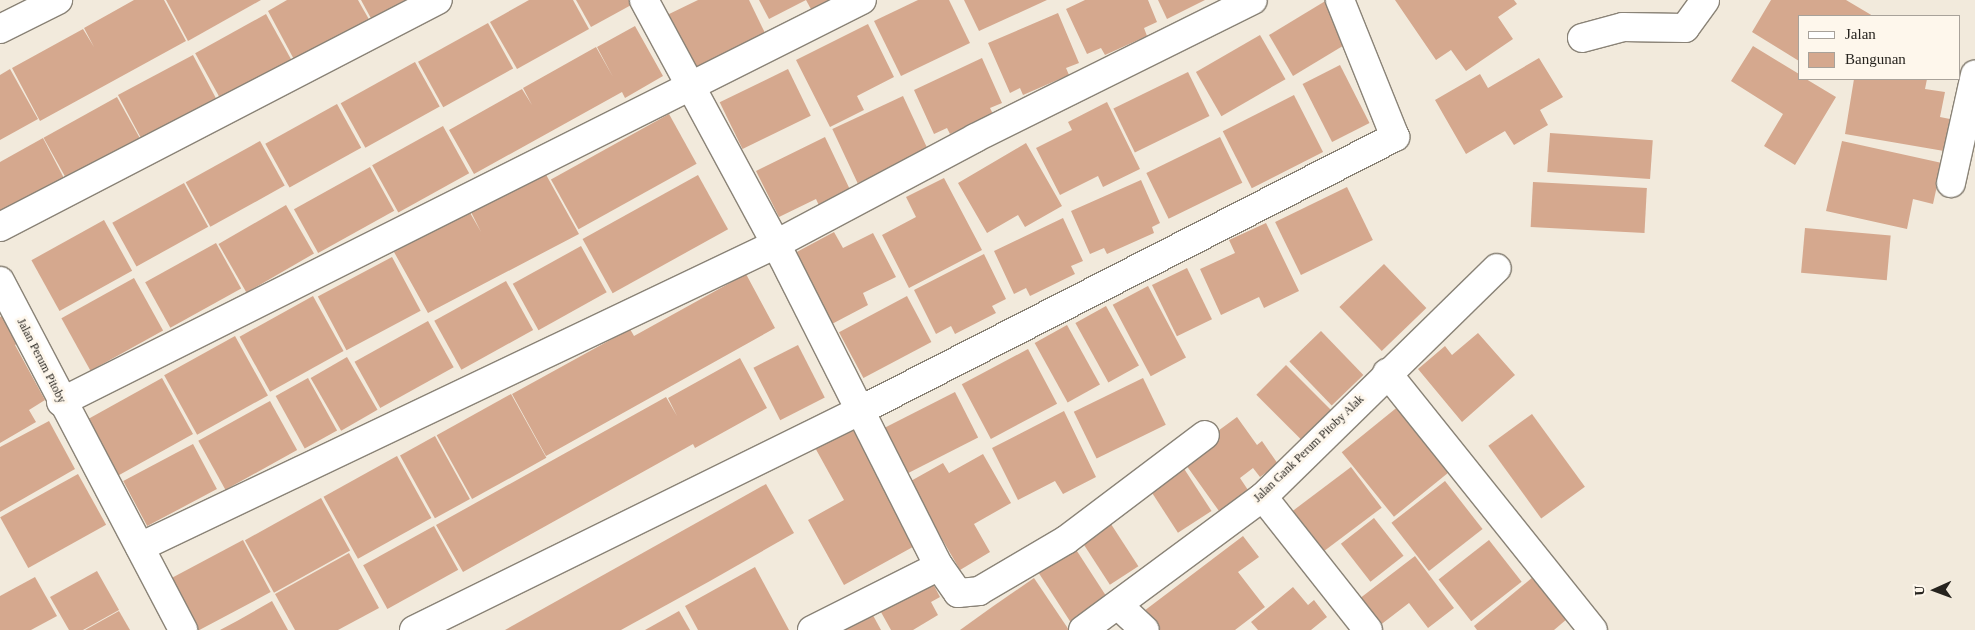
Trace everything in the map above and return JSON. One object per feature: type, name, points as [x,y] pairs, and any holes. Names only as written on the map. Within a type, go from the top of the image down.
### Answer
[{"type":"street","points":[[0,29],[58,0]]},
{"type":"street","points":[[0,227],[438,0]]},
{"type":"street","points":[[644,0],[687,84],[776,244],[939,566],[958,593],[979,591],[1066,540],[1205,435]]},
{"type":"street","points":[[65,408],[687,84],[862,0]]},
{"type":"street","points":[[140,547],[776,244],[975,138],[1253,0]]},
{"type":"street","points":[[414,630],[861,410],[1395,137],[1340,0]]},
{"type":"street","points":[[1582,38],[1623,27],[1685,28],[1705,0]]},
{"type":"street","points":[[1950,183],[1975,76]]},
{"type":"street","name":"Jalan Gank Perum Pitoby Alak","points":[[1083,630],[1120,606],[1263,496],[1387,373],[1497,268]]},
{"type":"street","name":"Jalan Perum Pitoby","points":[[0,281],[183,630]]},
{"type":"street","points":[[1387,373],[1593,630]]},
{"type":"street","points":[[1263,496],[1368,630]]},
{"type":"street","points":[[812,630],[939,566]]},
{"type":"street","points":[[1120,606],[1144,630]]},
{"type":"building","points":[[134,0],[164,0],[186,41],[40,121],[12,68],[83,29],[94,47],[84,28]]},
{"type":"building","points":[[166,0],[261,0],[188,41]]},
{"type":"building","points":[[287,0],[358,0],[371,23],[297,65],[268,11]]},
{"type":"building","points":[[361,0],[417,0],[374,24]]},
{"type":"building","points":[[529,0],[573,0],[589,29],[517,69],[490,22]]},
{"type":"building","points":[[576,0],[631,0],[633,4],[591,27]]},
{"type":"building","points":[[698,0],[749,0],[766,35],[692,71],[665,16]]},
{"type":"building","points":[[759,0],[806,0],[769,19]]},
{"type":"building","points":[[806,0],[834,0],[812,11]]},
{"type":"building","points":[[918,0],[949,0],[970,43],[901,76],[874,21]]},
{"type":"building","points":[[964,0],[1047,0],[979,31]]},
{"type":"building","points":[[1085,0],[1148,0],[1157,22],[1144,28],[1147,36],[1105,55],[1101,48],[1087,54],[1066,9]]},
{"type":"building","points":[[1158,0],[1205,0],[1167,19]]},
{"type":"building","points":[[1327,0],[1361,35],[1293,76],[1269,35]]},
{"type":"building","points":[[1395,0],[1514,0],[1517,4],[1498,17],[1513,39],[1466,71],[1451,50],[1436,60]]},
{"type":"building","points":[[1771,0],[1846,0],[1871,15],[1798,15],[1798,60],[1752,32]]},
{"type":"building","points":[[1058,13],[1079,63],[1066,68],[1069,75],[1023,95],[1020,88],[1010,93],[988,43]]},
{"type":"building","points":[[266,14],[295,66],[224,106],[195,53]]},
{"type":"building","points":[[488,23],[513,68],[443,107],[418,62]]},
{"type":"building","points":[[868,24],[894,77],[857,96],[864,110],[830,127],[796,60]]},
{"type":"building","points":[[635,26],[663,76],[625,98],[622,92],[474,174],[449,130],[522,89],[532,105],[523,88],[596,47],[613,77],[597,47]]},
{"type":"building","points":[[1260,35],[1286,79],[1221,116],[1196,72]]},
{"type":"building","points":[[1753,46],[1798,73],[1798,80],[1808,80],[1836,97],[1795,165],[1764,146],[1783,114],[1731,81]]},
{"type":"building","points":[[193,55],[220,106],[145,146],[118,95]]},
{"type":"building","points":[[982,58],[1002,103],[990,108],[993,114],[950,134],[947,128],[934,134],[914,90]]},
{"type":"building","points":[[1539,58],[1563,97],[1540,110],[1548,125],[1514,145],[1505,131],[1466,154],[1435,100],[1480,74],[1488,88]]},
{"type":"building","points":[[415,62],[440,107],[365,148],[341,103]]},
{"type":"building","points":[[1340,65],[1370,123],[1332,142],[1303,84]]},
{"type":"building","points":[[10,69],[38,119],[0,140],[0,75]]},
{"type":"building","points":[[788,69],[811,116],[742,149],[720,102]]},
{"type":"building","points":[[1188,72],[1209,116],[1135,152],[1113,108]]},
{"type":"building","points":[[1854,80],[1927,80],[1925,89],[1945,92],[1940,117],[1950,119],[1944,151],[1845,134]]},
{"type":"building","points":[[1294,95],[1323,152],[1252,188],[1223,131]]},
{"type":"building","points":[[903,96],[928,150],[858,183],[832,129]]},
{"type":"building","points":[[117,97],[144,145],[70,186],[44,138]]},
{"type":"building","points":[[1107,102],[1140,169],[1103,187],[1098,176],[1060,195],[1036,148],[1072,130],[1068,122]]},
{"type":"building","points":[[337,104],[361,148],[290,187],[265,144]]},
{"type":"building","points":[[669,114],[697,164],[579,229],[551,179]]},
{"type":"building","points":[[443,126],[469,173],[398,212],[372,165]]},
{"type":"building","points":[[1550,133],[1653,140],[1650,179],[1547,172]]},
{"type":"building","points":[[825,137],[853,196],[821,210],[816,199],[779,217],[756,171]]},
{"type":"building","points":[[1220,137],[1242,183],[1169,219],[1146,173]]},
{"type":"building","points":[[43,138],[66,182],[0,219],[0,162]]},
{"type":"building","points":[[260,141],[285,186],[210,227],[186,182]]},
{"type":"building","points":[[1842,141],[1942,163],[1933,204],[1913,199],[1907,229],[1826,211]]},
{"type":"building","points":[[1026,143],[1062,206],[1025,227],[1018,215],[987,233],[958,183]]},
{"type":"building","points":[[370,167],[394,211],[318,253],[294,209]]},
{"type":"building","points":[[544,171],[579,234],[428,313],[394,252],[469,211],[481,232],[471,212]]},
{"type":"building","points":[[698,175],[728,229],[613,293],[583,239]]},
{"type":"building","points":[[944,178],[982,250],[909,288],[882,235],[916,217],[906,197]]},
{"type":"building","points":[[1141,180],[1160,223],[1152,227],[1154,233],[1107,254],[1104,248],[1090,254],[1071,211]]},
{"type":"building","points":[[1533,182],[1647,188],[1644,233],[1531,227]]},
{"type":"building","points":[[184,183],[208,227],[137,266],[112,223]]},
{"type":"building","points":[[1347,187],[1373,240],[1301,275],[1275,222]]},
{"type":"building","points":[[286,205],[314,253],[246,292],[218,244]]},
{"type":"building","points":[[1063,218],[1083,261],[1071,266],[1075,274],[1030,296],[1026,288],[1014,294],[994,251]]},
{"type":"building","points":[[104,220],[132,271],[60,311],[31,260]]},
{"type":"building","points":[[1266,223],[1299,291],[1264,308],[1259,297],[1221,315],[1200,269],[1235,253],[1229,240]]},
{"type":"building","points":[[1805,228],[1891,235],[1887,280],[1801,273]]},
{"type":"building","points":[[834,232],[843,248],[873,233],[896,277],[863,293],[868,305],[830,325],[793,254]]},
{"type":"building","points":[[216,243],[241,288],[170,328],[145,282]]},
{"type":"building","points":[[581,246],[607,292],[538,330],[513,284]]},
{"type":"building","points":[[984,254],[1006,299],[992,306],[996,313],[955,334],[951,326],[936,334],[914,290]]},
{"type":"building","points":[[392,257],[421,311],[346,350],[318,296]]},
{"type":"building","points":[[1384,264],[1426,308],[1382,351],[1339,307]]},
{"type":"building","points":[[1187,268],[1212,319],[1177,336],[1152,285]]},
{"type":"building","points":[[746,274],[775,328],[546,456],[512,394],[630,329],[634,336]]},
{"type":"building","points":[[134,278],[163,330],[90,371],[61,318]]},
{"type":"building","points":[[506,281],[533,330],[461,370],[434,321]]},
{"type":"building","points":[[1148,286],[1186,358],[1151,376],[1113,305]]},
{"type":"building","points":[[313,296],[344,351],[270,392],[240,337]]},
{"type":"building","points":[[907,296],[931,342],[863,378],[839,332]]},
{"type":"building","points":[[1106,306],[1139,365],[1108,382],[1075,323]]},
{"type":"building","points":[[10,312],[25,340],[15,345],[45,400],[29,410],[36,422],[0,443],[0,317]]},
{"type":"building","points":[[428,321],[454,367],[380,408],[355,362]]},
{"type":"building","points":[[1067,325],[1100,384],[1068,402],[1035,343]]},
{"type":"building","points":[[1321,331],[1363,375],[1332,405],[1289,362]]},
{"type":"building","points":[[1478,333],[1515,375],[1462,422],[1418,369],[1445,346],[1452,355]]},
{"type":"building","points":[[235,336],[268,395],[197,435],[164,375]]},
{"type":"building","points":[[798,345],[825,398],[780,420],[753,368]]},
{"type":"building","points":[[1028,349],[1057,404],[991,439],[962,384]]},
{"type":"building","points":[[347,357],[378,410],[341,431],[311,378]]},
{"type":"building","points":[[740,358],[767,408],[695,448],[693,444],[463,572],[436,525],[666,397],[677,416],[668,398]]},
{"type":"building","points":[[1286,365],[1331,410],[1302,440],[1256,395]]},
{"type":"building","points":[[162,378],[193,434],[116,477],[85,421]]},
{"type":"building","points":[[308,378],[337,430],[305,448],[276,396]]},
{"type":"building","points":[[1143,378],[1166,425],[1097,458],[1074,412]]},
{"type":"building","points":[[955,392],[978,437],[902,476],[879,431]]},
{"type":"building","points":[[511,394],[546,458],[472,499],[437,435]]},
{"type":"building","points":[[270,401],[297,450],[225,490],[198,441]]},
{"type":"building","points":[[1400,405],[1452,470],[1394,517],[1342,452]]},
{"type":"building","points":[[1064,411],[1096,477],[1063,494],[1055,481],[1018,500],[992,448]]},
{"type":"building","points":[[1532,414],[1585,487],[1541,519],[1488,446]]},
{"type":"building","points":[[1237,417],[1257,445],[1262,441],[1278,464],[1260,477],[1253,468],[1240,478],[1248,490],[1219,511],[1181,458]]},
{"type":"building","points":[[49,421],[75,469],[0,512],[0,447]]},
{"type":"building","points":[[853,422],[920,543],[844,585],[808,520],[844,500],[813,444]]},
{"type":"building","points":[[435,436],[470,499],[435,518],[400,455]]},
{"type":"building","points":[[193,444],[217,489],[147,526],[123,481]]},
{"type":"building","points":[[983,454],[1011,503],[974,524],[990,552],[960,570],[909,482],[943,463],[949,473]]},
{"type":"building","points":[[397,456],[431,518],[358,559],[324,497]]},
{"type":"building","points":[[1181,464],[1211,511],[1178,533],[1147,486]]},
{"type":"building","points":[[1351,467],[1382,508],[1322,553],[1291,512]]},
{"type":"building","points":[[78,474],[106,525],[28,568],[0,517]]},
{"type":"building","points":[[1445,481],[1483,529],[1429,571],[1391,523]]},
{"type":"building","points":[[766,484],[794,533],[710,581],[621,630],[505,630]]},
{"type":"building","points":[[321,498],[350,550],[274,593],[245,540]]},
{"type":"building","points":[[1374,518],[1404,556],[1370,582],[1341,544]]},
{"type":"building","points":[[1109,521],[1138,566],[1110,585],[1080,540]]},
{"type":"building","points":[[434,526],[458,570],[387,609],[363,565]]},
{"type":"building","points":[[1243,536],[1259,557],[1238,572],[1265,607],[1235,630],[1159,630],[1144,611]]},
{"type":"building","points":[[243,540],[271,592],[199,630],[196,630],[169,579]]},
{"type":"building","points":[[1489,540],[1522,582],[1471,621],[1439,579]]},
{"type":"building","points":[[1075,548],[1110,602],[1073,626],[1038,572]]},
{"type":"building","points":[[349,553],[379,608],[338,630],[295,630],[275,594]]},
{"type":"building","points":[[1415,556],[1454,608],[1428,628],[1409,603],[1379,626],[1359,599]]},
{"type":"building","points":[[755,567],[789,630],[698,630],[685,606]]},
{"type":"building","points":[[97,571],[119,610],[83,630],[69,630],[50,597]]},
{"type":"building","points":[[929,576],[940,597],[931,602],[938,615],[913,630],[891,630],[877,605]]},
{"type":"building","points":[[35,577],[57,616],[31,630],[0,630],[0,596]]},
{"type":"building","points":[[1533,577],[1567,619],[1554,630],[1477,630],[1474,626]]},
{"type":"building","points":[[1034,578],[1069,630],[960,630],[992,607]]},
{"type":"building","points":[[1293,587],[1308,605],[1314,600],[1327,617],[1311,630],[1258,630],[1251,622]]},
{"type":"building","points":[[272,601],[288,630],[220,630],[237,621]]},
{"type":"building","points":[[869,608],[881,630],[833,630]]},
{"type":"building","points":[[119,611],[130,630],[85,630]]},
{"type":"building","points":[[679,611],[690,630],[645,630]]}]
